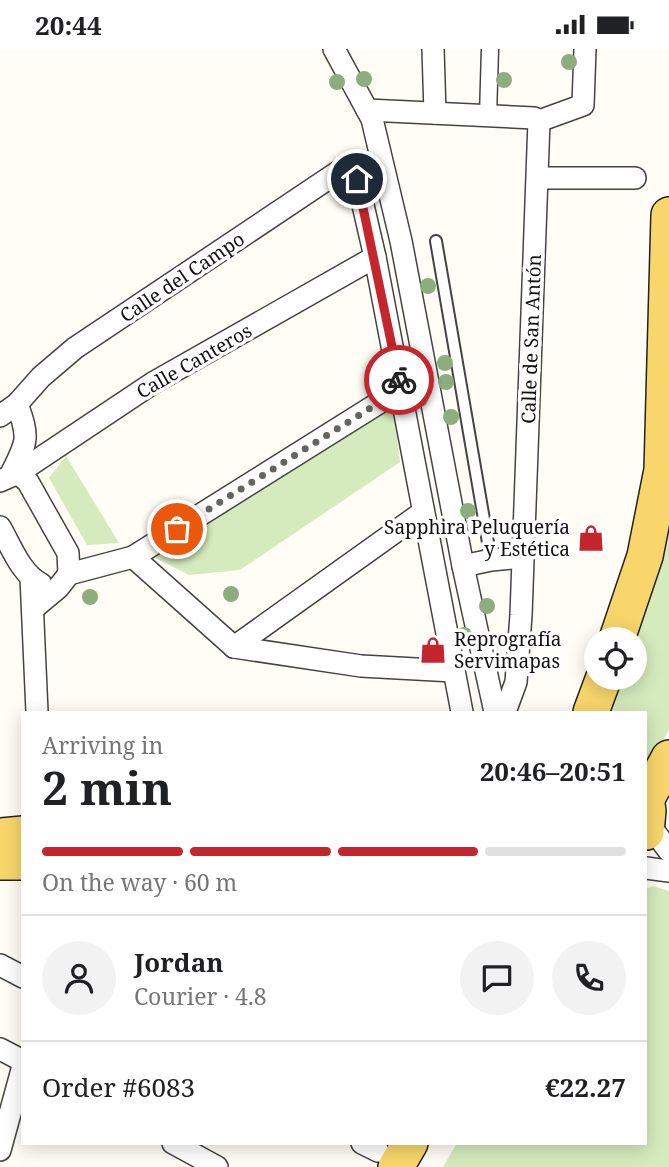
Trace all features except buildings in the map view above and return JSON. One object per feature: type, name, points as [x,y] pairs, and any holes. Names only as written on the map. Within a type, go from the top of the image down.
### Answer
[{"type":"main road","points":[[621,627],[645,556],[666,464],[669,215]]},
{"type":"main road","points":[[592,711],[600,690]]},
{"type":"main road","points":[[647,811],[669,758]]},
{"type":"main road","points":[[0,836],[21,834]]},
{"type":"main road","points":[[0,862],[21,862]]},
{"type":"street","points":[[334,49],[372,119],[401,241],[463,566],[495,711]]},
{"type":"street","points":[[433,49],[435,113]]},
{"type":"street","points":[[488,116],[490,49]]},
{"type":"street","points":[[367,110],[534,118],[539,121],[583,105],[585,49]]},
{"type":"street","name":"Calle de San Antón","points":[[505,711],[516,682],[539,121]]},
{"type":"street","name":"Calle del Campo","points":[[10,476],[26,444],[23,420],[9,410],[41,377],[75,348],[338,172],[357,179],[375,257]]},
{"type":"street","points":[[538,178],[635,178]]},
{"type":"street","points":[[375,257],[462,711]]},
{"type":"street","name":"Calle Canteros","points":[[10,476],[153,383],[375,257]]},
{"type":"street","points":[[0,527],[22,567],[37,583],[65,572],[133,557],[401,389]]},
{"type":"street","points":[[10,476],[28,482],[65,572]]},
{"type":"street","points":[[234,647],[423,512]]},
{"type":"street","points":[[133,557],[234,647],[361,666],[453,671]]},
{"type":"street","points":[[463,566],[522,557]]},
{"type":"street","points":[[34,608],[65,572]]},
{"type":"street","points":[[31,577],[37,711]]},
{"type":"street","points":[[647,815],[669,851]]},
{"type":"street","points":[[647,868],[669,871]]},
{"type":"street","points":[[0,965],[21,976]]},
{"type":"street","points":[[0,1049],[21,1060]]},
{"type":"street","points":[[2,1136],[21,1073]]},
{"type":"street","points":[[177,1145],[217,1167]]},
{"type":"lane","points":[[436,241],[491,560]]},
{"type":"green space","points":[[393,404],[400,462],[240,570],[189,575],[150,555]]},
{"type":"green space","points":[[66,456],[119,543],[87,545],[49,478]]},
{"type":"green space","points":[[669,522],[669,730],[648,767],[647,711],[605,711],[613,690],[647,690],[647,627],[638,627]]},
{"type":"green space","points":[[653,886],[669,891],[669,1167],[443,1167],[456,1145],[647,1145],[647,889]]},
{"type":"way so far","points":[[177,529],[401,389],[399,380]]},
{"type":"place","name":"Sapphira Peluquería y Estética","points":[[591,538]]},
{"type":"place","name":"Reprografía Servimapas","points":[[433,650]]},
{"type":"route","points":[[357,179],[399,380]]}]
